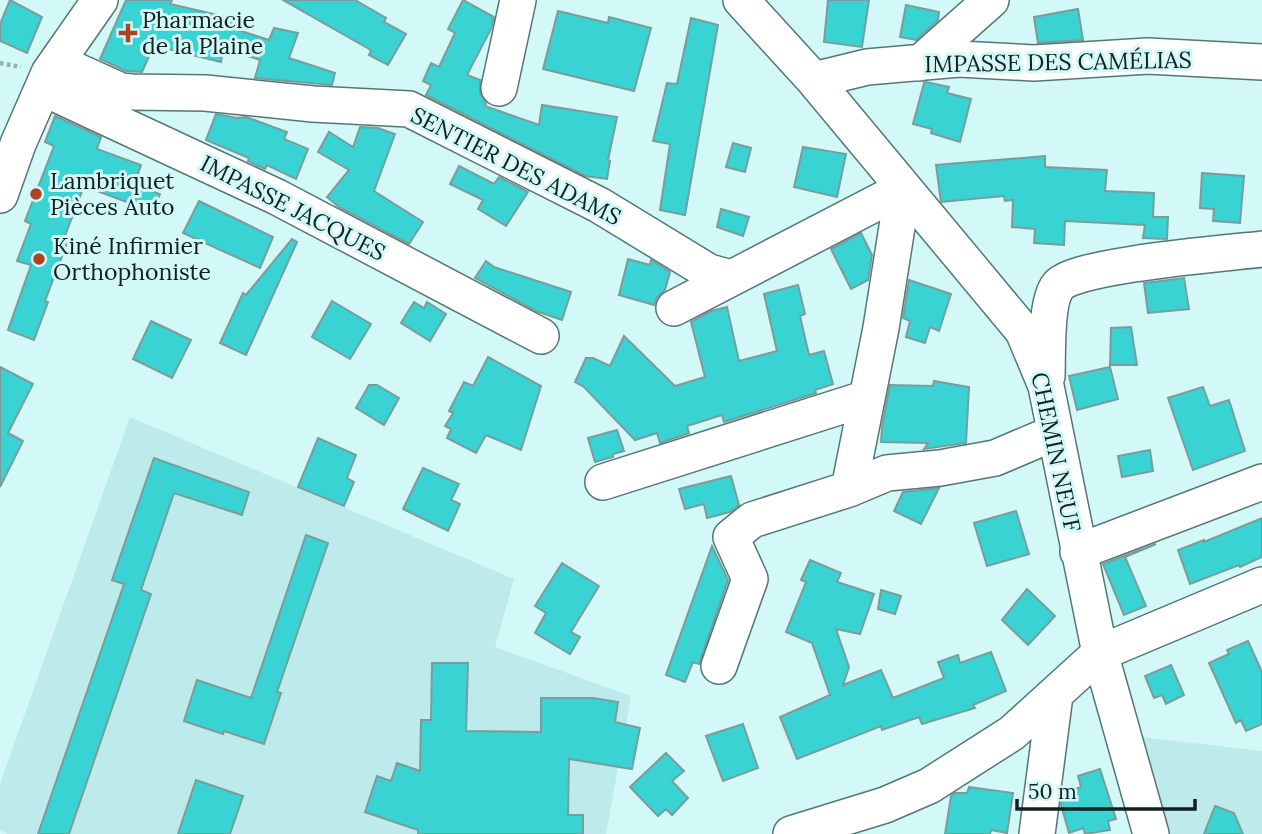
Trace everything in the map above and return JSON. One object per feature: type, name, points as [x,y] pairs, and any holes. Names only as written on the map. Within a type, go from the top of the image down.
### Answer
[{"type":"street","points":[[499,88],[517,0]]},
{"type":"street","name":"CHEMIN NEUF","points":[[741,0],[814,80],[1023,331],[1046,386],[1100,653],[1152,834]]},
{"type":"street","points":[[920,63],[991,0]]},
{"type":"street","points":[[0,195],[18,144],[50,75],[98,1]]},
{"type":"street","name":"IMPASSE DES CAMÉLIAS","points":[[814,80],[867,67],[959,59],[1034,63],[1148,56],[1262,62]]},
{"type":"street","name":"SENTIER DES ADAMS","points":[[50,75],[121,91],[205,93],[313,104],[409,109],[598,205],[709,272],[731,278]]},
{"type":"street","name":"IMPASSE JACQUES","points":[[50,75],[541,336]]},
{"type":"street","points":[[674,308],[904,189]]},
{"type":"street","points":[[849,489],[881,328],[904,189]]},
{"type":"street","points":[[1046,386],[1051,303],[1058,286],[1064,280],[1094,270],[1262,249]]},
{"type":"street","points":[[603,482],[867,398]]},
{"type":"street","points":[[719,666],[750,579],[731,537],[752,520],[849,489],[887,473],[940,468],[995,458],[1054,433]]},
{"type":"street","points":[[1078,552],[1262,482]]},
{"type":"street","points":[[791,834],[885,804],[929,786],[1012,733],[1100,653],[1262,584]]},
{"type":"street","points":[[1037,834],[1055,695]]},
{"type":"shaded area","points":[[130,417],[514,579],[495,647],[631,696],[606,834],[8,834],[0,830],[0,784]]},
{"type":"shaded area","points":[[1123,735],[1262,751],[1262,834],[1151,834]]},
{"type":"building","points":[[10,0],[42,17],[27,53],[0,41],[0,24]]},
{"type":"building","points":[[126,0],[172,0],[170,4],[235,19],[232,28],[269,40],[274,28],[298,33],[289,58],[335,73],[332,85],[255,78],[260,60],[223,48],[221,62],[159,47],[155,56],[150,54],[142,72],[126,71],[100,59]]},
{"type":"building","points":[[283,0],[355,0],[386,18],[384,22],[406,34],[388,65],[369,55],[369,49]]},
{"type":"building","points":[[463,0],[494,17],[491,29],[467,75],[480,80],[480,93],[485,106],[539,125],[542,105],[617,117],[607,179],[585,176],[426,95],[431,85],[423,81],[431,63],[439,67],[455,33],[448,29]]},
{"type":"building","points":[[828,0],[869,0],[862,47],[824,42]]},
{"type":"building","points":[[906,5],[939,12],[938,20],[916,40],[900,37]]},
{"type":"building","points":[[1078,9],[1083,40],[1038,43],[1034,17]]},
{"type":"building","points":[[558,11],[608,23],[609,17],[651,28],[634,91],[543,69]]},
{"type":"building","points":[[691,18],[718,25],[685,215],[660,210],[670,144],[653,141],[667,83],[677,84]]},
{"type":"building","points":[[926,82],[949,87],[947,93],[971,99],[960,142],[931,133],[932,129],[913,124]]},
{"type":"building","points":[[216,114],[246,117],[287,132],[284,139],[308,149],[296,179],[267,165],[265,169],[248,161],[249,158],[206,140]]},
{"type":"building","points":[[55,116],[101,137],[97,149],[141,165],[134,185],[160,194],[153,212],[84,186],[65,236],[69,238],[45,301],[48,302],[34,340],[8,330],[31,265],[17,261],[31,224],[25,221],[54,146],[45,142]]},
{"type":"building","points":[[360,127],[378,128],[395,134],[374,191],[423,222],[409,244],[339,207],[327,197],[349,170],[318,152],[329,132],[353,147]]},
{"type":"building","points":[[733,143],[751,148],[745,172],[726,167]]},
{"type":"building","points":[[803,147],[846,154],[837,197],[794,187]]},
{"type":"building","points":[[1045,156],[1045,167],[1107,170],[1105,191],[1154,193],[1153,217],[1168,217],[1167,239],[1143,238],[1145,225],[1065,221],[1064,245],[1034,243],[1035,229],[1012,227],[1013,200],[1005,201],[1004,196],[941,202],[936,165]]},
{"type":"building","points":[[459,166],[494,184],[499,177],[528,192],[506,226],[478,209],[483,200],[450,184]]},
{"type":"building","points":[[1202,173],[1244,176],[1240,223],[1213,221],[1214,209],[1200,208]]},
{"type":"building","points":[[199,201],[273,237],[260,268],[183,233]]},
{"type":"building","points":[[721,209],[749,217],[743,236],[717,227]]},
{"type":"building","points":[[861,233],[872,255],[868,280],[851,289],[831,249]]},
{"type":"building","points":[[292,239],[297,242],[246,355],[220,343],[243,293],[246,295]]},
{"type":"building","points":[[628,259],[650,265],[651,260],[670,272],[665,290],[657,297],[654,305],[619,295]]},
{"type":"building","points":[[486,261],[494,267],[571,292],[562,320],[536,311],[475,278]]},
{"type":"building","points":[[1184,278],[1189,309],[1148,313],[1144,283]]},
{"type":"building","points":[[909,280],[951,294],[939,331],[930,327],[925,343],[906,337],[910,321],[903,318]]},
{"type":"building","points":[[798,285],[805,314],[800,316],[809,355],[824,351],[833,384],[815,390],[816,393],[724,422],[722,415],[687,426],[689,433],[660,443],[657,433],[635,440],[584,387],[575,382],[586,358],[593,358],[610,366],[624,336],[675,386],[705,377],[691,322],[711,311],[727,307],[739,361],[777,351],[764,294]]},
{"type":"building","points":[[332,301],[371,324],[350,359],[312,337]]},
{"type":"building","points":[[414,302],[424,308],[427,302],[446,314],[430,341],[401,323]]},
{"type":"building","points":[[151,321],[191,340],[172,378],[133,359]]},
{"type":"building","points":[[1131,327],[1137,365],[1110,365],[1111,328]]},
{"type":"building","points":[[488,357],[541,386],[521,450],[486,435],[476,453],[447,438],[451,429],[445,426],[453,413],[449,411],[464,382],[473,386]]},
{"type":"building","points":[[0,367],[33,384],[8,433],[23,441],[0,487]]},
{"type":"building","points":[[1110,367],[1118,399],[1077,410],[1069,376]]},
{"type":"building","points":[[934,381],[969,387],[966,443],[924,449],[928,443],[881,442],[890,385],[933,386]]},
{"type":"building","points":[[369,385],[377,385],[399,398],[384,425],[356,408]]},
{"type":"building","points":[[1203,387],[1210,406],[1229,400],[1245,451],[1193,470],[1168,398]]},
{"type":"building","points":[[617,430],[624,451],[595,462],[588,438]]},
{"type":"building","points":[[318,438],[356,455],[347,478],[354,482],[344,506],[298,487]]},
{"type":"building","points":[[1150,450],[1153,471],[1122,477],[1118,456]]},
{"type":"building","points":[[154,458],[249,492],[242,515],[174,493],[141,590],[151,594],[69,834],[38,834],[124,584],[112,580]]},
{"type":"building","points":[[423,468],[459,484],[451,500],[460,504],[448,531],[403,509]]},
{"type":"building","points":[[731,476],[739,505],[730,512],[707,518],[704,504],[685,509],[679,489]]},
{"type":"building","points":[[939,488],[921,524],[894,511],[903,492]]},
{"type":"building","points":[[1016,511],[1029,554],[987,566],[974,523]]},
{"type":"building","points":[[1262,518],[1262,557],[1190,584],[1178,550]]},
{"type":"building","points":[[306,535],[328,543],[277,692],[281,693],[264,744],[184,721],[197,680],[251,698]]},
{"type":"building","points":[[1156,544],[1125,557],[1146,606],[1124,615],[1103,564]]},
{"type":"building","points":[[712,546],[728,580],[699,664],[693,662],[685,682],[666,675]]},
{"type":"building","points":[[810,560],[841,573],[837,582],[874,594],[860,634],[836,629],[849,667],[843,685],[881,670],[893,698],[944,678],[938,662],[958,655],[960,663],[991,652],[1006,691],[973,705],[975,708],[922,724],[919,717],[882,730],[881,726],[797,759],[780,717],[830,695],[812,643],[786,632],[806,582],[801,580]]},
{"type":"building","points":[[562,563],[599,586],[571,632],[580,637],[570,654],[535,633],[546,613],[535,606]]},
{"type":"building","points":[[1027,589],[1055,616],[1028,645],[1002,620]]},
{"type":"building","points":[[881,590],[901,596],[895,614],[878,609]]},
{"type":"building","points":[[1248,641],[1262,672],[1262,724],[1246,731],[1241,720],[1236,723],[1209,663],[1229,654],[1227,650]]},
{"type":"building","points":[[432,663],[468,663],[466,731],[541,732],[541,698],[593,698],[618,702],[615,722],[640,728],[632,769],[569,759],[568,815],[583,815],[583,834],[418,834],[418,830],[365,812],[377,776],[391,781],[397,763],[420,771],[421,720],[431,720]]},
{"type":"building","points":[[1171,665],[1184,695],[1166,704],[1162,695],[1154,698],[1145,676]]},
{"type":"building","points":[[743,724],[758,768],[723,781],[706,736]]},
{"type":"building","points":[[666,753],[684,771],[672,781],[688,798],[672,815],[666,809],[658,816],[630,787]]},
{"type":"building","points":[[1100,769],[1116,819],[1108,821],[1110,830],[1085,834],[1083,828],[1069,833],[1061,805],[1063,793],[1081,787],[1078,776]]},
{"type":"building","points":[[196,780],[243,796],[230,834],[178,834]]},
{"type":"building","points":[[969,787],[1013,793],[1007,833],[991,830],[990,834],[945,834],[951,796],[955,793],[967,793]]},
{"type":"building","points":[[1215,806],[1234,813],[1243,834],[1204,834]]},
{"type":"place","name":"Pharmacie de la Plaine","points":[[128,33]]},
{"type":"place","name":"Lambriquet Pièces Auto","points":[[36,194]]},
{"type":"place","name":"Kiné Infirmier Orthophoniste","points":[[39,259]]}]
